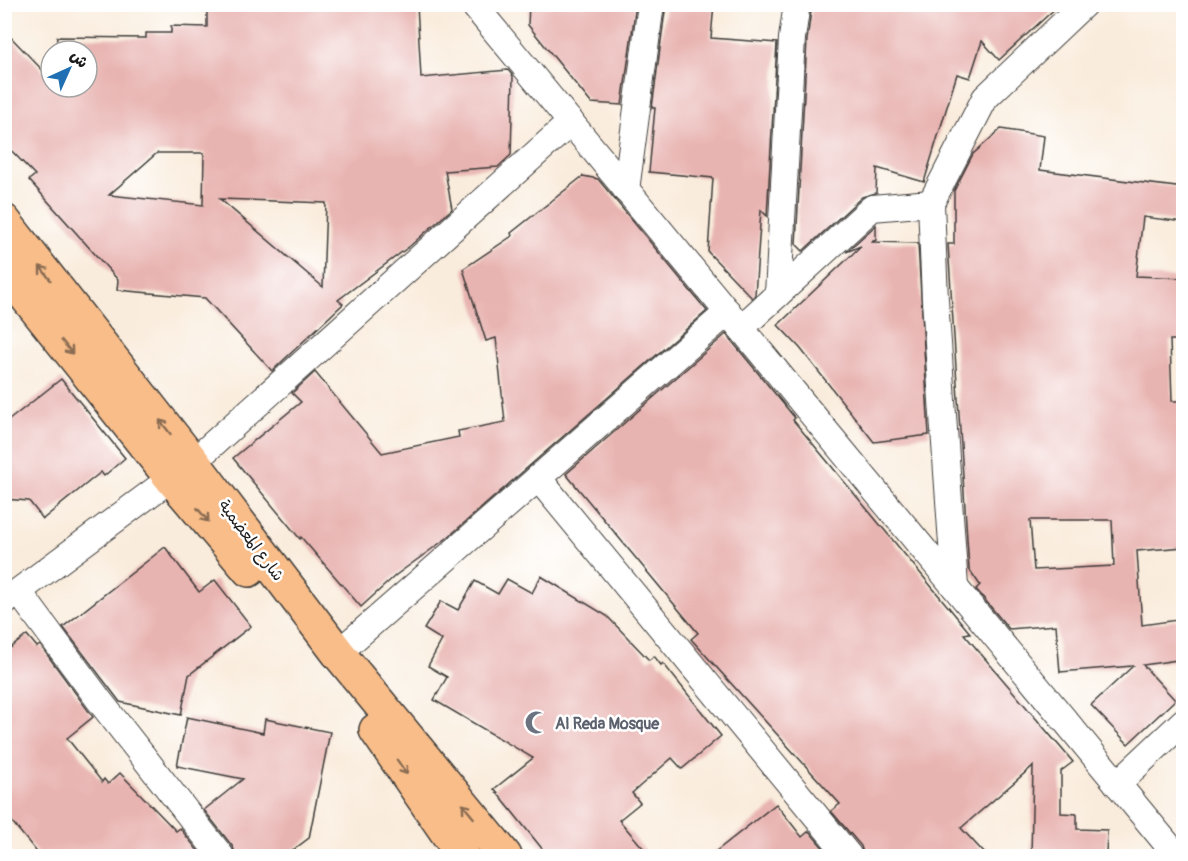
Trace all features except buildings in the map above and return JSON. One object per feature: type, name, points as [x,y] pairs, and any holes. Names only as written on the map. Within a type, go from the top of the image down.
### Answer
[{"type":"main road","name":"شارع المعضمية","points":[[4,221],[183,471],[344,684],[463,856]]},
{"type":"main road","name":"شارع المعضمية","points":[[4,269],[183,471],[338,653],[505,856]]},
{"type":"street","points":[[473,4],[1177,856]]},
{"type":"street","points":[[626,190],[651,4]]},
{"type":"street","points":[[778,294],[792,38],[796,4]]},
{"type":"street","points":[[955,587],[936,312],[931,203],[985,98],[1084,4]]},
{"type":"street","points":[[222,856],[99,700],[11,597],[183,471],[571,123]]},
{"type":"street","points":[[338,653],[538,478],[735,320],[778,294],[872,208],[931,203]]},
{"type":"street","points":[[538,478],[849,856]]},
{"type":"street","points":[[1117,784],[1184,721]]},
{"type":"place","name":"Al Reda Mosque","points":[[537,723]]}]
